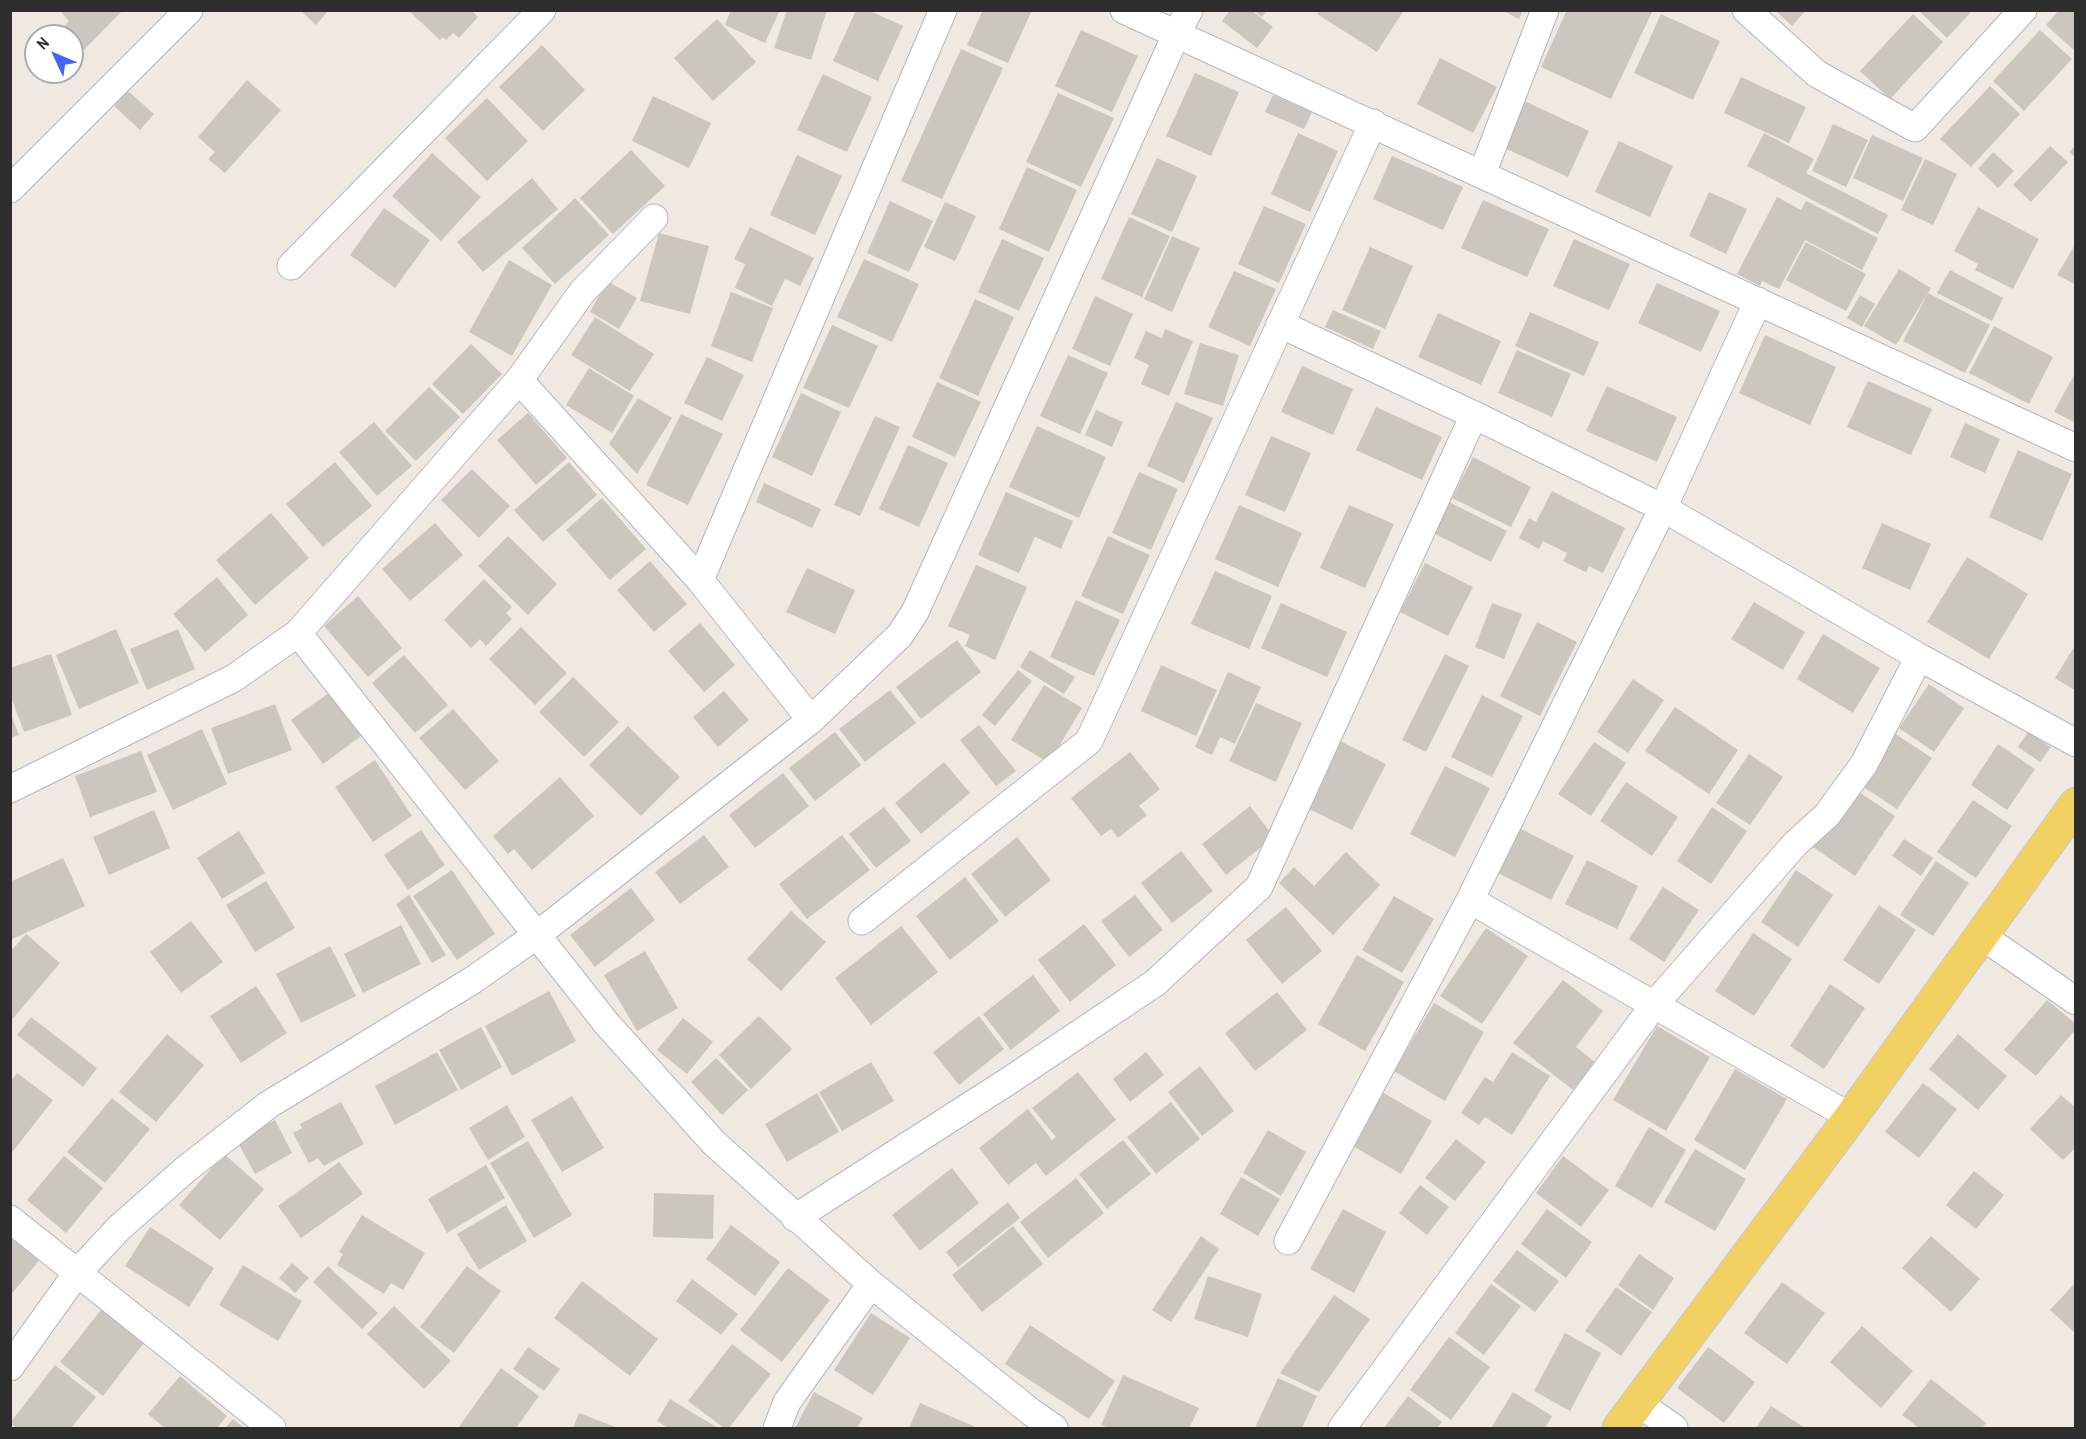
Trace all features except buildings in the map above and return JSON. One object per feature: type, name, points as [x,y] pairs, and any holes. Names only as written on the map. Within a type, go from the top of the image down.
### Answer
[{"type":"main road","points":[[1619,1428],[1851,1116],[2076,804]]},
{"type":"street","points":[[10,189],[189,10]]},
{"type":"street","points":[[291,266],[542,10]]},
{"type":"street","points":[[700,580],[943,10]]},
{"type":"street","points":[[1125,10],[1183,22],[1372,123],[2076,448]]},
{"type":"street","points":[[1482,174],[1545,10]]},
{"type":"street","points":[[1746,10],[1817,74],[1915,128],[2023,10]]},
{"type":"street","points":[[10,1367],[77,1273],[119,1228],[186,1169],[268,1105],[473,980],[537,935],[811,720],[900,635],[915,612],[1183,22]]},
{"type":"street","points":[[862,921],[1089,741],[1372,123]]},
{"type":"street","points":[[10,789],[234,678],[298,633],[519,380],[583,291],[654,218]]},
{"type":"street","points":[[1288,1241],[1470,900],[1663,508],[1758,301]]},
{"type":"street","points":[[1280,324],[1663,508],[1918,657],[2076,743]]},
{"type":"street","points":[[519,380],[700,580],[811,720]]},
{"type":"street","points":[[795,1218],[1007,1082],[1155,983],[1259,887],[1474,416]]},
{"type":"street","points":[[298,633],[607,1024],[714,1143],[871,1284],[1031,1413],[1054,1428]]},
{"type":"street","points":[[1342,1428],[1654,1005],[1795,844],[1827,815],[1864,764],[1918,657]]},
{"type":"street","points":[[1470,900],[1851,1116]]},
{"type":"street","points":[[1982,936],[2076,1001]]},
{"type":"street","points":[[10,1219],[272,1428]]},
{"type":"street","points":[[777,1428],[788,1402],[871,1284]]},
{"type":"street","points":[[1638,1403],[1674,1428]]}]
